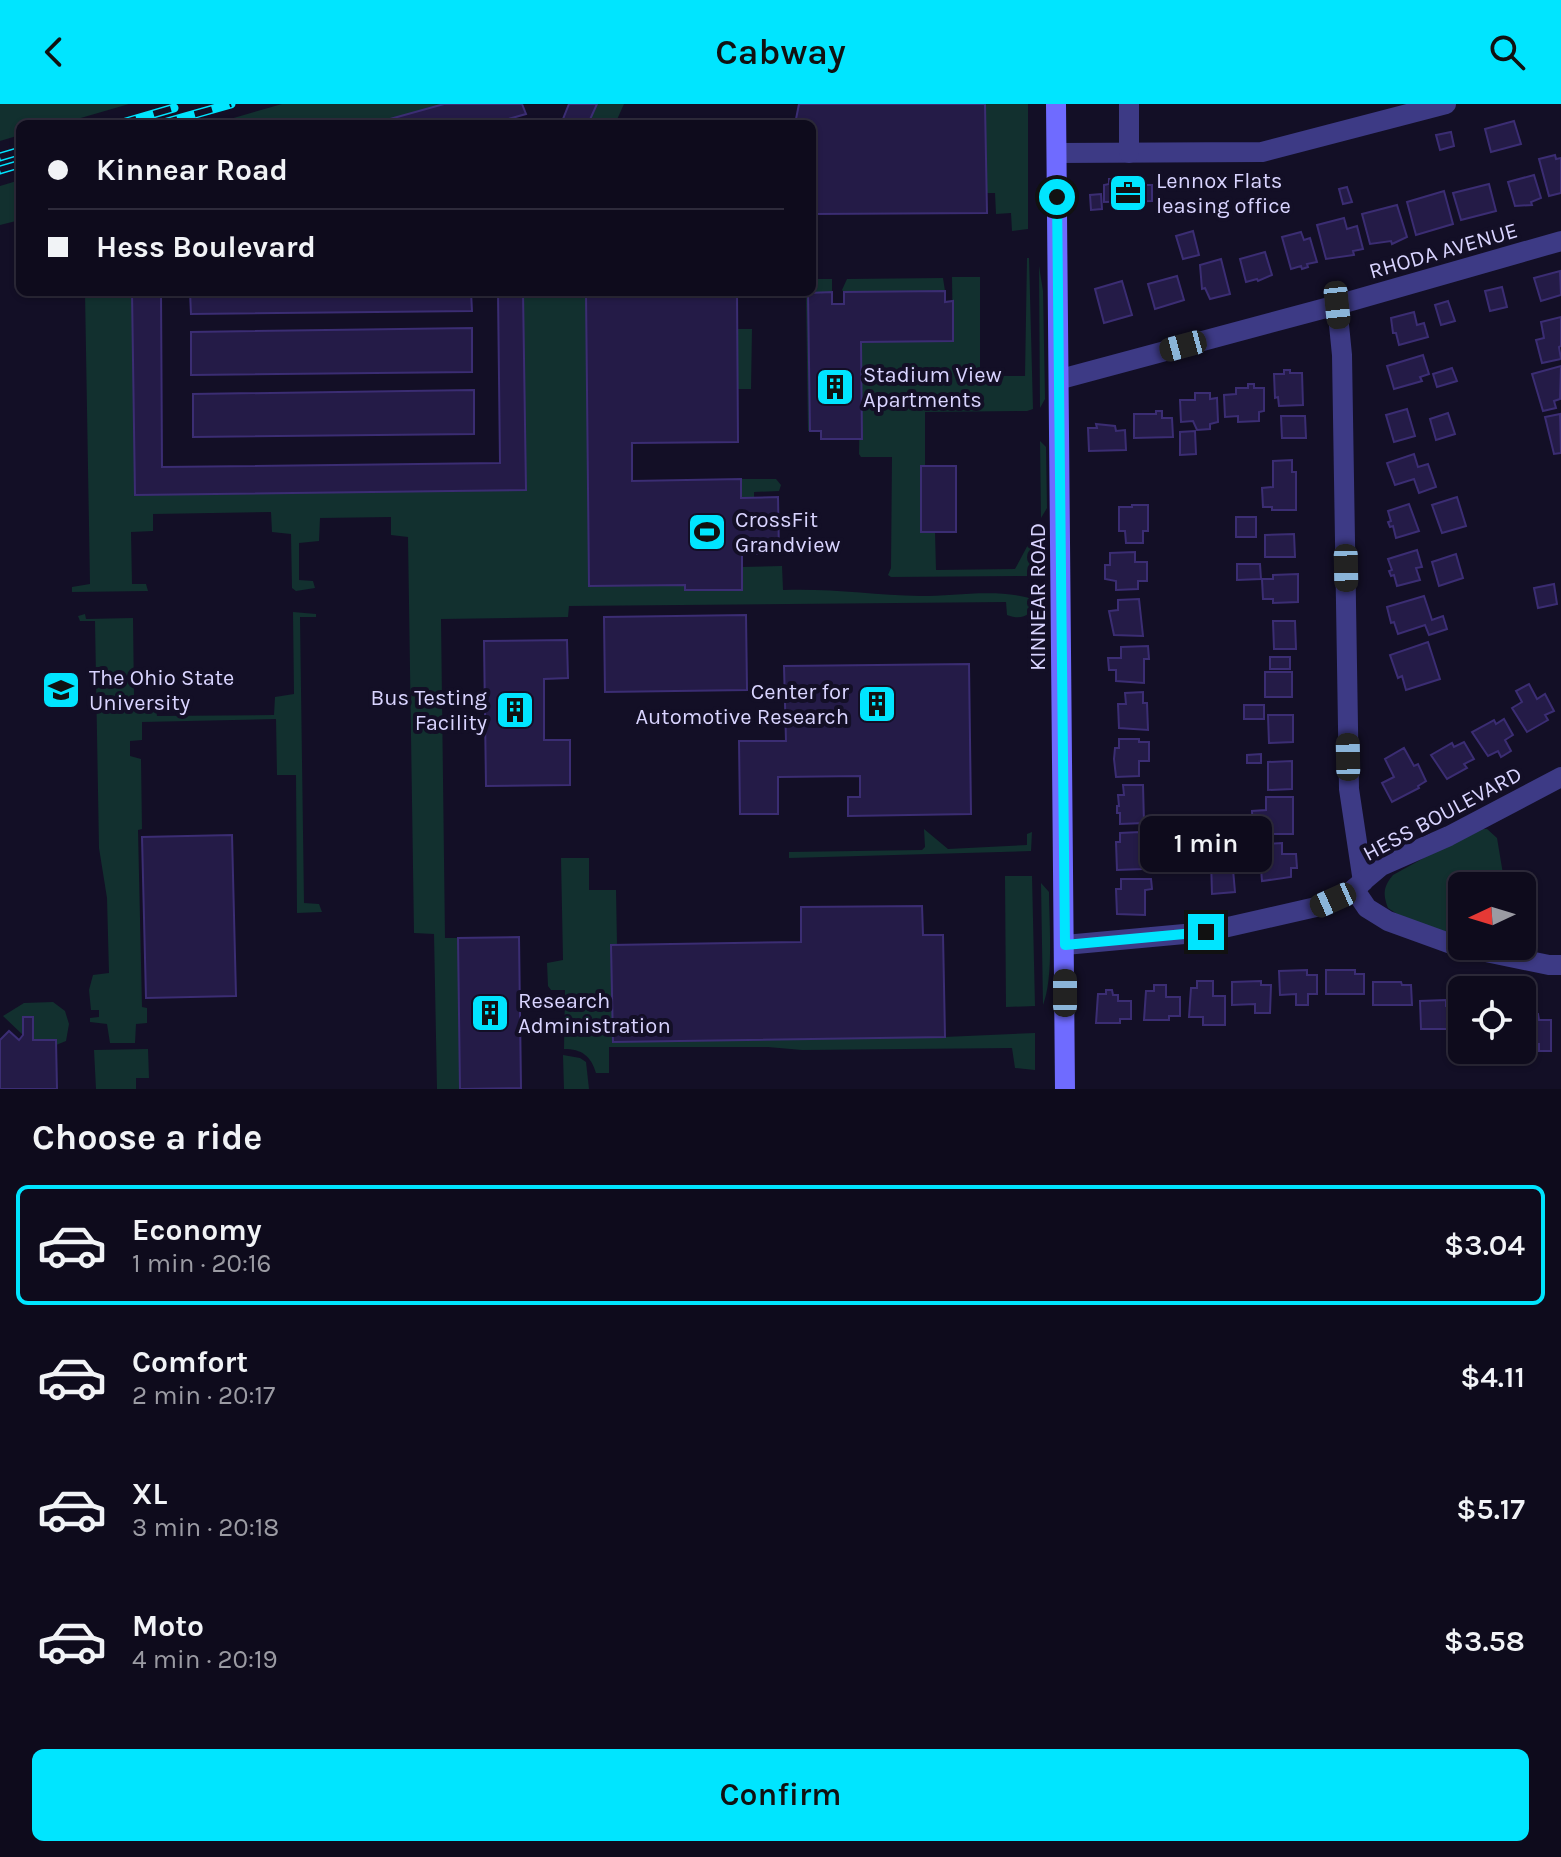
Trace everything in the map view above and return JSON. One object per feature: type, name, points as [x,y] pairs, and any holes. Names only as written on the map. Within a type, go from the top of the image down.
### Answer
[{"type":"street","name":"KINNEAR ROAD","points":[[1056,104],[1061,379],[1065,1089]]},
{"type":"street","points":[[1129,104],[1129,153]]},
{"type":"street","points":[[1057,153],[1262,152],[1446,104]]},
{"type":"street","name":"RHODA AVENUE","points":[[1061,379],[1561,241]]},
{"type":"street","points":[[1337,305],[1343,385],[1349,789],[1359,885],[1367,908],[1388,921],[1457,946],[1561,965]]},
{"type":"street","name":"HESS BOULEVARD","points":[[1065,945],[1126,941],[1235,926],[1316,907],[1359,885],[1381,866],[1449,836],[1561,777]]},
{"type":"green space","points":[[0,104],[129,104],[74,120],[16,120],[16,136],[0,141]]},
{"type":"green space","points":[[282,104],[444,104],[386,120],[227,120]]},
{"type":"green space","points":[[597,104],[624,104],[617,120],[590,120]]},
{"type":"green space","points":[[985,104],[1028,104],[1028,229],[1012,231],[1011,213],[996,214],[995,193],[987,193]]},
{"type":"green space","points":[[16,181],[16,221],[0,225],[0,186]]},
{"type":"green space","points":[[1027,258],[1033,409],[925,412],[921,532],[935,532],[936,570],[1015,569],[1030,541],[1033,548],[1031,576],[891,577],[888,575],[891,568],[892,457],[861,457],[859,454],[861,342],[953,341],[952,277],[980,277],[980,376],[1025,376]]},
{"type":"green space","points":[[1039,266],[1043,291],[1045,399],[1040,408]]},
{"type":"green space","points":[[943,278],[945,291],[842,290],[847,279]]},
{"type":"green space","points":[[816,279],[832,279],[832,292],[816,293]]},
{"type":"green space","points":[[85,296],[132,296],[136,495],[525,490],[523,296],[586,296],[589,586],[685,585],[685,590],[741,590],[742,567],[782,566],[783,590],[920,596],[995,593],[1038,601],[1022,617],[1007,615],[1006,602],[569,606],[568,617],[441,619],[445,938],[458,938],[460,1089],[437,1089],[434,934],[414,933],[408,537],[391,535],[391,517],[320,518],[319,541],[299,543],[299,580],[313,581],[315,588],[296,591],[292,588],[291,534],[272,532],[271,512],[153,514],[153,531],[131,532],[132,584],[146,584],[148,591],[72,592],[72,587],[90,584]]},
{"type":"green space","points":[[806,296],[810,431],[808,431]]},
{"type":"green space","points":[[738,329],[752,329],[751,389],[738,389]]},
{"type":"green space","points":[[1040,441],[1046,447],[1047,508],[1041,518]]},
{"type":"green space","points":[[741,479],[776,479],[781,485],[779,491],[754,492],[754,498],[741,498]]},
{"type":"green space","points":[[293,612],[316,614],[316,617],[300,617],[304,903],[319,904],[322,912],[297,913],[296,775],[277,775],[276,719],[142,722],[142,740],[130,741],[130,756],[141,759],[142,829],[138,830],[142,1007],[147,1008],[147,1023],[136,1024],[135,1043],[110,1043],[107,1024],[90,1022],[90,1018],[99,1017],[99,1010],[91,1010],[89,990],[93,975],[109,973],[107,898],[99,848],[95,621],[80,621],[78,616],[85,614],[86,619],[133,618],[134,697],[154,697],[157,716],[274,715],[275,697],[294,694]]},
{"type":"green space","points":[[924,829],[948,849],[1027,845],[1027,834],[1032,832],[1031,851],[789,858],[789,852],[922,850],[925,847]]},
{"type":"green space","points":[[1476,829],[1487,829],[1497,838],[1503,872],[1448,872],[1448,932],[1403,918],[1388,908],[1385,891],[1393,875]]},
{"type":"green space","points":[[561,858],[589,858],[589,890],[616,890],[617,945],[611,946],[613,1042],[1035,1033],[1035,1070],[1015,1068],[1012,1048],[802,1050],[768,1047],[609,1047],[609,1073],[596,1073],[585,1055],[564,1049],[565,990],[551,990],[548,986],[547,963],[563,960]]},
{"type":"green space","points":[[1005,876],[1032,876],[1035,1006],[1006,1007]]},
{"type":"green space","points":[[1041,883],[1049,892],[1050,934],[1049,980],[1043,1005]]},
{"type":"green space","points":[[53,1002],[65,1011],[69,1024],[66,1041],[56,1045],[55,1040],[33,1040],[33,1017],[23,1035],[3,1016],[24,1003]]},
{"type":"green space","points":[[148,1049],[149,1078],[136,1078],[136,1089],[96,1089],[94,1050]]},
{"type":"green space","points":[[563,1055],[586,1062],[589,1089],[564,1089]]},
{"type":"building","points":[[444,104],[522,104],[526,114],[505,120],[386,120]]},
{"type":"building","points":[[569,104],[597,104],[590,120],[563,120]]},
{"type":"building","points":[[799,104],[985,104],[987,213],[816,214],[816,120],[796,120]]},
{"type":"building","points":[[1514,121],[1521,144],[1491,152],[1485,129]]},
{"type":"building","points":[[1451,132],[1454,146],[1440,150],[1436,135]]},
{"type":"building","points":[[1555,155],[1556,159],[1561,158],[1561,193],[1549,196],[1539,159]]},
{"type":"building","points":[[1534,175],[1541,198],[1531,202],[1532,205],[1515,206],[1508,182]]},
{"type":"building","name":"Lennox Flats leasing office","points":[[1109,179],[1144,179],[1144,185],[1152,185],[1152,201],[1104,202],[1104,185],[1109,184]]},
{"type":"building","points":[[1489,184],[1496,211],[1461,220],[1453,193]]},
{"type":"building","points":[[1347,187],[1352,202],[1343,204],[1339,189]]},
{"type":"building","points":[[1444,191],[1453,224],[1416,235],[1407,202]]},
{"type":"building","points":[[1101,194],[1102,209],[1091,210],[1090,195]]},
{"type":"building","points":[[1397,205],[1407,237],[1392,244],[1391,241],[1370,244],[1362,214]]},
{"type":"building","points":[[1344,218],[1347,229],[1357,226],[1363,249],[1353,251],[1354,255],[1326,259],[1317,225]]},
{"type":"building","points":[[1193,231],[1199,255],[1183,259],[1176,236]]},
{"type":"building","points":[[1301,232],[1304,240],[1310,238],[1317,262],[1307,264],[1308,267],[1302,269],[1301,266],[1291,269],[1282,237]]},
{"type":"building","points":[[1265,252],[1272,275],[1246,282],[1240,259]]},
{"type":"building","points":[[1221,259],[1230,294],[1210,299],[1205,288],[1202,289],[1200,265]]},
{"type":"building","points":[[1560,271],[1561,295],[1541,301],[1534,278]]},
{"type":"building","points":[[1177,276],[1184,300],[1155,309],[1148,284]]},
{"type":"building","points":[[1122,281],[1132,315],[1104,323],[1095,289]]},
{"type":"building","points":[[1502,287],[1507,307],[1490,311],[1485,291]]},
{"type":"building","name":"Stadium View Apartments","points":[[945,291],[945,302],[953,301],[953,341],[861,342],[862,439],[821,439],[821,431],[810,431],[808,296],[832,292],[832,304],[844,304],[844,292]]},
{"type":"building","points":[[132,296],[161,296],[162,467],[500,463],[498,296],[523,296],[526,490],[135,495]]},
{"type":"building","points":[[190,296],[471,296],[472,311],[191,314]]},
{"type":"building","points":[[586,296],[737,296],[738,442],[632,443],[632,481],[741,479],[741,498],[778,497],[779,553],[742,554],[742,590],[685,590],[685,585],[589,586]]},
{"type":"building","points":[[1448,301],[1455,321],[1441,325],[1435,305]]},
{"type":"building","points":[[1414,312],[1417,325],[1424,323],[1428,337],[1399,345],[1391,318]]},
{"type":"building","points":[[1561,317],[1561,359],[1542,363],[1536,340],[1544,338],[1541,322]]},
{"type":"building","points":[[472,328],[472,372],[191,375],[191,332]]},
{"type":"building","points":[[1423,355],[1429,374],[1420,377],[1422,381],[1394,389],[1387,366]]},
{"type":"building","points":[[1561,366],[1560,399],[1554,401],[1556,408],[1543,411],[1532,374]]},
{"type":"building","points":[[1452,368],[1457,381],[1437,387],[1433,374]]},
{"type":"building","points":[[1284,370],[1302,373],[1303,405],[1279,406],[1278,397],[1275,398],[1274,374],[1284,374]]},
{"type":"building","points":[[1248,384],[1254,384],[1254,388],[1264,388],[1264,411],[1259,412],[1259,421],[1238,422],[1238,416],[1225,417],[1224,395],[1236,394],[1236,388],[1248,388]]},
{"type":"building","points":[[474,390],[474,434],[193,437],[193,394]]},
{"type":"building","points":[[1195,393],[1210,393],[1210,399],[1217,398],[1218,422],[1210,424],[1210,429],[1197,430],[1193,421],[1181,422],[1180,400],[1195,400]]},
{"type":"building","points":[[1407,409],[1415,436],[1394,442],[1386,415]]},
{"type":"building","points":[[1156,411],[1162,411],[1162,418],[1172,418],[1173,437],[1134,438],[1134,414],[1156,414]]},
{"type":"building","points":[[1448,413],[1455,434],[1436,440],[1430,419]]},
{"type":"building","points":[[1560,414],[1561,453],[1554,454],[1545,417]]},
{"type":"building","points":[[1281,416],[1305,416],[1306,438],[1282,438]]},
{"type":"building","points":[[1096,424],[1115,426],[1116,431],[1125,430],[1126,450],[1089,451],[1088,428],[1097,428]]},
{"type":"building","points":[[1195,431],[1196,454],[1180,455],[1180,432]]},
{"type":"building","points":[[1414,454],[1418,467],[1428,464],[1436,487],[1419,493],[1414,479],[1395,485],[1387,463]]},
{"type":"building","points":[[1292,460],[1292,472],[1296,472],[1296,510],[1263,507],[1262,488],[1273,487],[1273,461]]},
{"type":"building","points":[[921,466],[956,466],[956,532],[921,532]]},
{"type":"building","points":[[1457,497],[1466,526],[1442,533],[1432,505]]},
{"type":"building","points":[[1409,504],[1419,531],[1396,538],[1393,526],[1390,527],[1388,522],[1391,521],[1388,511]]},
{"type":"building","points":[[1148,505],[1148,531],[1143,531],[1143,543],[1126,543],[1125,531],[1119,531],[1119,507]]},
{"type":"building","points":[[1236,517],[1256,517],[1256,537],[1236,537]]},
{"type":"building","points":[[1294,534],[1295,557],[1265,557],[1265,535]]},
{"type":"building","points":[[1417,550],[1422,567],[1416,568],[1420,580],[1397,586],[1394,575],[1391,576],[1389,571],[1392,570],[1388,559]]},
{"type":"building","points":[[1135,552],[1135,562],[1147,562],[1147,581],[1138,581],[1138,589],[1116,590],[1116,581],[1105,579],[1105,565],[1110,565],[1110,553]]},
{"type":"building","points":[[1456,554],[1463,578],[1439,586],[1432,562]]},
{"type":"building","points":[[1237,564],[1260,564],[1261,579],[1237,580]]},
{"type":"building","points":[[1298,574],[1298,602],[1273,603],[1273,599],[1263,599],[1262,579],[1273,579],[1273,575]]},
{"type":"building","points":[[1554,584],[1557,604],[1538,608],[1534,588]]},
{"type":"building","points":[[1424,596],[1432,620],[1443,616],[1447,629],[1429,635],[1425,625],[1398,634],[1387,607]]},
{"type":"building","points":[[1139,599],[1143,636],[1114,635],[1109,611],[1118,610],[1118,600]]},
{"type":"building","points":[[746,615],[747,690],[605,692],[604,617]]},
{"type":"building","points":[[1273,621],[1295,621],[1296,649],[1274,649]]},
{"type":"building","name":"Bus Testing Facility","points":[[567,640],[568,678],[544,679],[544,740],[570,740],[570,785],[486,786],[484,641]]},
{"type":"building","points":[[1428,642],[1440,679],[1406,690],[1390,655]]},
{"type":"building","points":[[1148,646],[1149,659],[1144,659],[1144,683],[1116,681],[1116,670],[1109,670],[1108,658],[1121,658],[1121,647]]},
{"type":"building","points":[[1270,657],[1290,657],[1290,669],[1270,669]]},
{"type":"building","name":"Center for Automotive Research","points":[[969,664],[971,814],[848,816],[848,797],[860,797],[860,776],[778,777],[778,814],[740,814],[739,741],[786,741],[784,666]]},
{"type":"building","points":[[1265,672],[1292,672],[1292,697],[1265,697]]},
{"type":"building","points":[[1529,684],[1537,699],[1545,694],[1554,711],[1545,715],[1548,720],[1527,732],[1512,708],[1522,702],[1516,691]]},
{"type":"building","points":[[1143,692],[1143,703],[1147,703],[1148,730],[1119,728],[1118,704],[1126,704],[1125,693]]},
{"type":"building","points":[[1244,705],[1264,705],[1264,719],[1244,719]]},
{"type":"building","points":[[1268,715],[1293,715],[1293,742],[1269,743]]},
{"type":"building","points":[[1504,719],[1513,735],[1505,740],[1511,751],[1501,757],[1498,751],[1488,756],[1472,732],[1494,720],[1496,724]]},
{"type":"building","points":[[1119,739],[1149,742],[1149,761],[1139,761],[1139,776],[1116,777],[1114,759]]},
{"type":"building","points":[[1464,742],[1474,759],[1464,764],[1467,768],[1447,779],[1431,755],[1452,743],[1454,747]]},
{"type":"building","points":[[1404,748],[1414,766],[1418,764],[1426,781],[1392,802],[1382,783],[1394,777],[1385,759]]},
{"type":"building","points":[[1261,754],[1261,763],[1247,763],[1247,755]]},
{"type":"building","points":[[1292,761],[1292,789],[1268,790],[1268,762]]},
{"type":"building","points":[[1123,785],[1143,785],[1144,823],[1120,824],[1117,806],[1118,795],[1124,795]]},
{"type":"building","points":[[1266,797],[1293,797],[1293,834],[1253,834],[1252,811],[1266,810]]},
{"type":"building","points":[[1140,832],[1141,842],[1161,841],[1161,856],[1142,857],[1143,869],[1117,870],[1116,842],[1120,842],[1120,833]]},
{"type":"building","points":[[232,835],[236,996],[146,998],[142,837]]},
{"type":"building","points":[[1282,843],[1282,854],[1296,854],[1297,868],[1291,868],[1291,877],[1262,881],[1260,856],[1247,857],[1246,845]]},
{"type":"building","points":[[1232,858],[1235,892],[1212,894],[1211,860]]},
{"type":"building","points":[[1121,879],[1151,879],[1152,889],[1145,890],[1145,915],[1117,914],[1116,889],[1121,889]]},
{"type":"building","points":[[922,906],[923,935],[943,935],[945,1037],[613,1042],[611,945],[801,942],[801,907]]},
{"type":"building","name":"Research Administration","points":[[519,937],[521,1088],[460,1089],[458,938]]},
{"type":"building","points":[[1307,970],[1307,975],[1317,975],[1317,994],[1308,994],[1308,1005],[1296,1005],[1296,994],[1280,995],[1279,971]]},
{"type":"building","points":[[1326,970],[1355,970],[1355,974],[1364,974],[1364,994],[1326,994]]},
{"type":"building","points":[[1197,981],[1213,981],[1213,996],[1225,996],[1225,1025],[1203,1025],[1203,1017],[1189,1017],[1191,988],[1197,988]]},
{"type":"building","points":[[1261,981],[1261,985],[1271,985],[1270,1013],[1255,1013],[1255,1004],[1232,1005],[1232,982]]},
{"type":"building","points":[[1373,982],[1411,985],[1412,1005],[1373,1005]]},
{"type":"building","points":[[1154,985],[1166,985],[1166,997],[1180,997],[1180,1016],[1169,1016],[1169,1020],[1144,1020],[1146,991],[1154,991]]},
{"type":"building","points":[[1106,990],[1118,995],[1118,1001],[1131,1001],[1131,1019],[1120,1019],[1120,1023],[1096,1023],[1098,994],[1106,994]]},
{"type":"building","points":[[1446,1000],[1448,1029],[1421,1029],[1420,1001]]},
{"type":"building","points":[[1536,1014],[1539,1020],[1551,1020],[1551,1051],[1539,1051],[1539,1044],[1536,1044]]},
{"type":"building","points":[[23,1017],[33,1017],[33,1040],[56,1040],[57,1089],[0,1089],[0,1040],[9,1031],[19,1040],[23,1035]]},
{"type":"railway","points":[[174,120],[231,104]]},
{"type":"railway","points":[[133,120],[174,108]]},
{"type":"railway","points":[[0,157],[16,152]]},
{"type":"railway","points":[[0,170],[16,165]]},
{"type":"place","name":"Lennox Flats leasing office","points":[[1128,193]]},
{"type":"place","name":"Stadium View Apartments","points":[[835,387]]},
{"type":"place","name":"CrossFit Grandview","points":[[707,532]]},
{"type":"place","name":"The Ohio State University","points":[[61,690]]},
{"type":"place","name":"Center for Automotive Research","points":[[877,704]]},
{"type":"place","name":"Bus Testing Facility","points":[[515,710]]},
{"type":"place","name":"Research Administration","points":[[490,1013]]},
{"type":"route","points":[[1057,197],[1065,945],[1206,932]]}]
